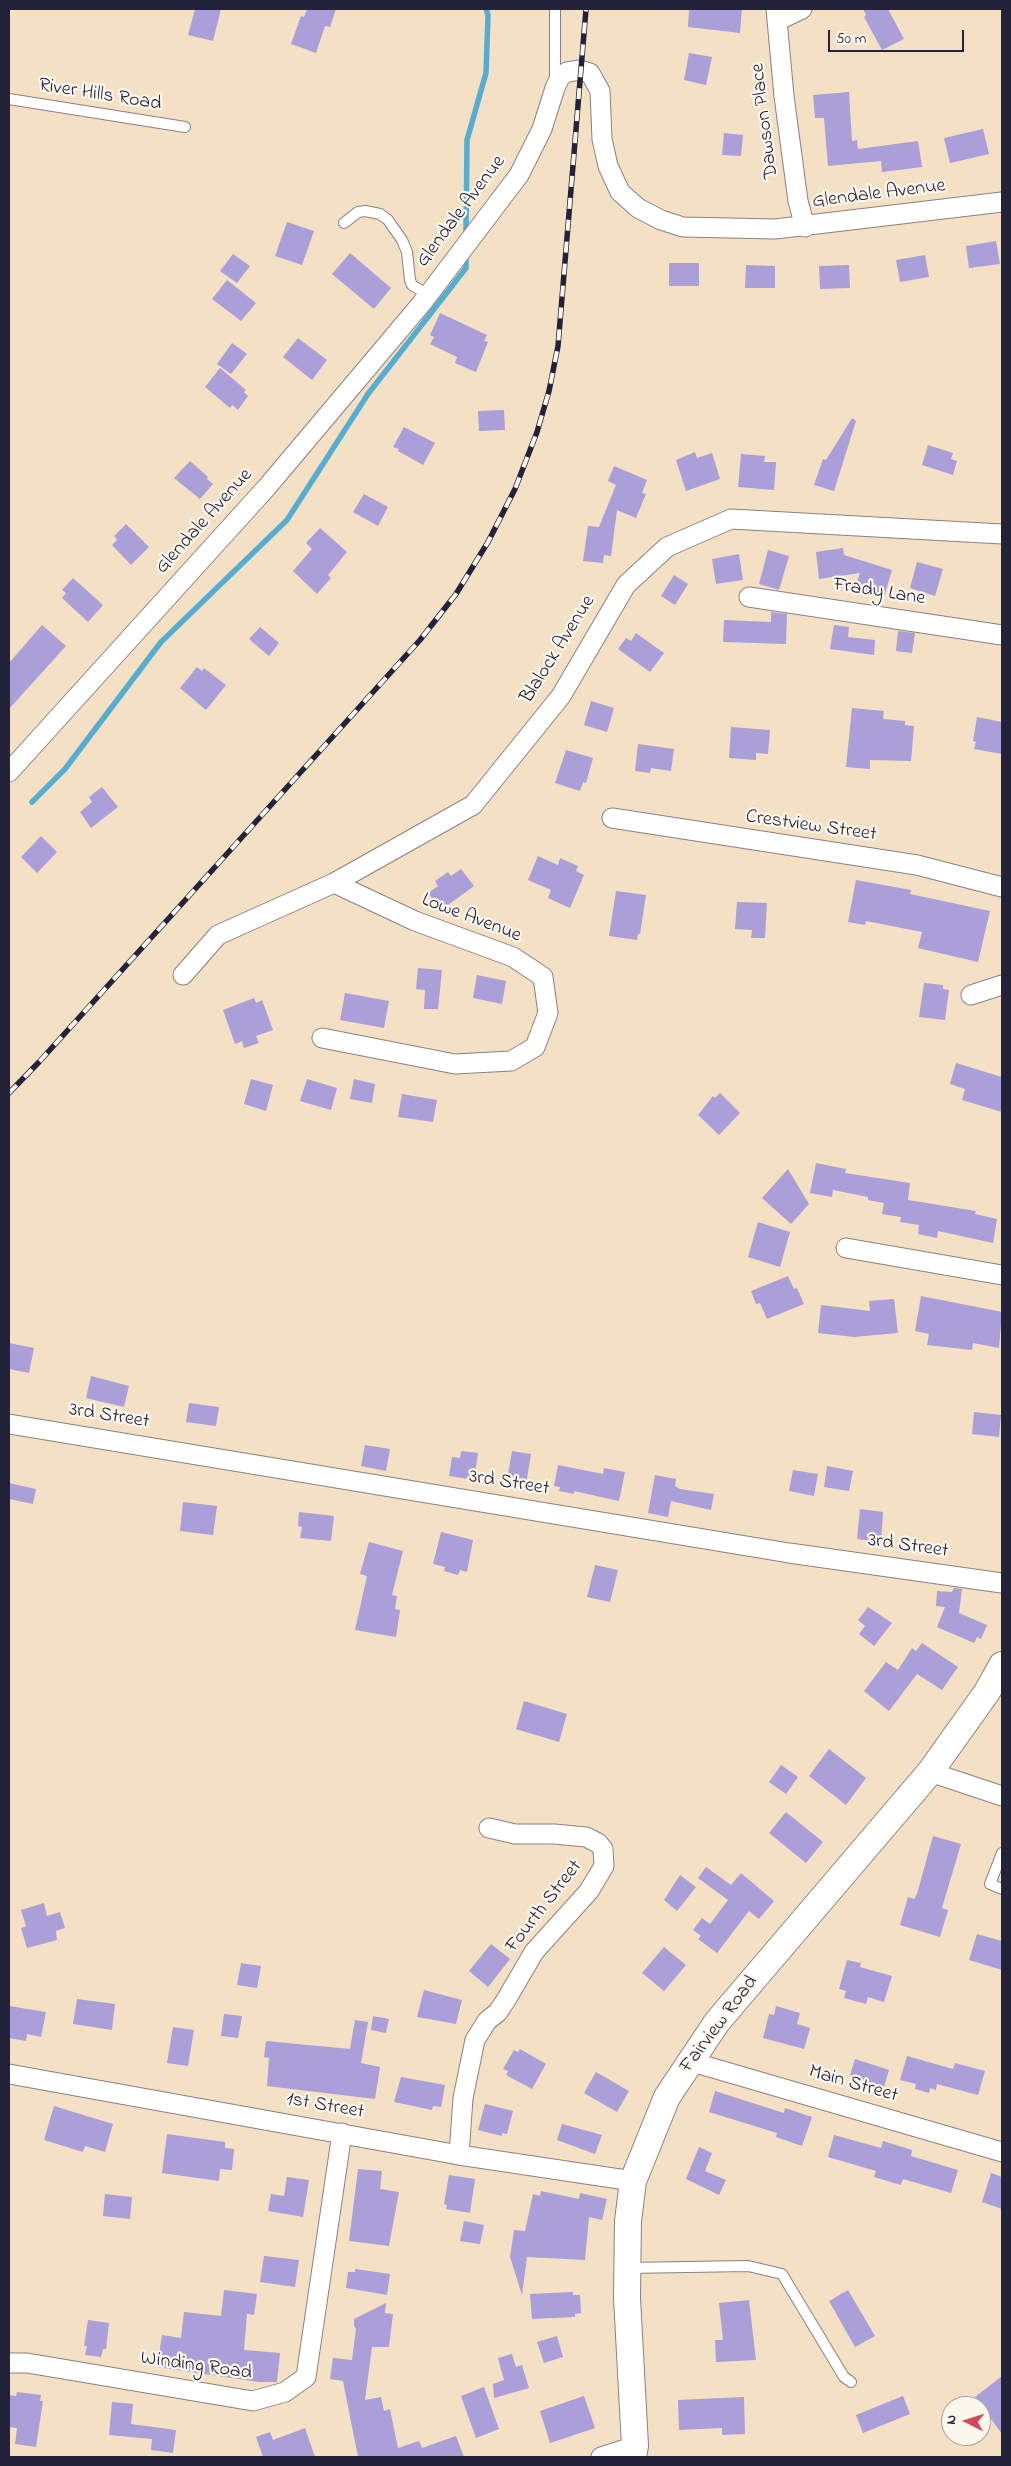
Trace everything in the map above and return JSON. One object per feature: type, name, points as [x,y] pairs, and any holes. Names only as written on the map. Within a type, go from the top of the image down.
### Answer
[{"type":"main road","name":"Fairview Road","points":[[634,2452],[626,2268],[628,2220],[633,2181],[667,2097],[717,2022],[930,1772],[987,1692],[1002,1665]]},
{"type":"street","points":[[777,15],[802,9]]},
{"type":"street","name":"Dawson Place","points":[[777,15],[789,134],[798,201],[805,226]]},
{"type":"street","name":"Glendale Avenue","points":[[9,772],[267,487],[428,296],[519,174],[542,129],[554,88],[560,77],[567,72],[580,70],[590,73],[600,91],[602,139],[608,166],[620,192],[638,208],[661,220],[684,227],[775,229],[1002,202]]},
{"type":"street","name":"Blalock Avenue","points":[[183,975],[218,935],[334,883],[473,804],[561,696],[626,585],[667,547],[731,518],[1002,534]]},
{"type":"street","name":"Frady Lane","points":[[749,596],[1002,635]]},
{"type":"street","name":"Crestview Street","points":[[612,818],[917,865],[1002,887]]},
{"type":"street","name":"Lowe Avenue","points":[[322,1038],[455,1064],[511,1061],[535,1047],[548,1013],[543,977],[513,957],[415,921],[334,883]]},
{"type":"street","points":[[971,995],[1002,985]]},
{"type":"street","points":[[846,1248],[1002,1275]]},
{"type":"street","name":"3rd Street","points":[[9,1424],[769,1550],[1002,1583]]},
{"type":"street","points":[[930,1772],[1002,1796]]},
{"type":"street","name":"Fourth Street","points":[[459,2155],[463,2098],[474,2040],[487,2021],[498,2012],[534,1952],[589,1891],[604,1866],[603,1849],[598,1843],[586,1837],[554,1834],[515,1834],[489,1828]]},
{"type":"street","name":"Main Street","points":[[692,2062],[1002,2152]]},
{"type":"street","name":"1st Street","points":[[9,2074],[459,2155],[633,2181]]},
{"type":"street","name":"Winding Road","points":[[9,2363],[27,2363],[253,2401],[285,2392],[306,2377],[342,2133]]},
{"type":"street","points":[[601,2457],[634,2452]]},
{"type":"lane","points":[[554,88],[555,9]]},
{"type":"lane","name":"River Hills Road","points":[[9,99],[186,127]]},
{"type":"lane","points":[[344,223],[358,212],[365,211],[380,214],[388,220],[402,240],[407,252],[412,285],[428,296]]},
{"type":"lane","points":[[1002,1853],[990,1884],[1002,1889]]},
{"type":"lane","points":[[626,2268],[748,2266],[782,2274],[844,2377],[852,2382]]},
{"type":"building","points":[[195,9],[221,9],[213,41],[188,35]]},
{"type":"building","points":[[307,9],[336,9],[330,27],[325,26],[316,53],[291,44],[301,16],[304,17]]},
{"type":"building","points":[[689,9],[742,9],[740,33],[688,27]]},
{"type":"building","points":[[863,9],[888,9],[904,39],[882,50],[864,17],[866,15]]},
{"type":"building","points":[[689,53],[712,57],[706,85],[684,80]]},
{"type":"building","points":[[849,92],[852,141],[857,140],[858,149],[918,141],[922,167],[882,172],[881,161],[828,166],[824,118],[815,118],[813,95]]},
{"type":"building","points":[[983,129],[989,154],[950,163],[944,138]]},
{"type":"building","points":[[724,133],[743,135],[741,156],[722,155]]},
{"type":"building","points":[[287,222],[314,231],[302,265],[275,256]]},
{"type":"building","points":[[996,241],[1000,264],[969,268],[966,246]]},
{"type":"building","points":[[350,253],[391,288],[374,309],[332,274]]},
{"type":"building","points":[[233,254],[250,266],[237,283],[220,271]]},
{"type":"building","points":[[925,255],[929,277],[900,282],[896,260]]},
{"type":"building","points":[[669,263],[699,263],[699,286],[669,286]]},
{"type":"building","points":[[746,265],[775,266],[775,288],[745,288]]},
{"type":"building","points":[[849,265],[850,288],[820,289],[819,266]]},
{"type":"building","points":[[227,280],[256,303],[241,321],[212,299]]},
{"type":"building","points":[[440,313],[487,335],[484,341],[488,342],[476,372],[455,363],[457,357],[430,344],[434,337],[430,335]]},
{"type":"building","points":[[298,338],[327,360],[312,380],[283,357]]},
{"type":"building","points":[[232,343],[247,354],[231,374],[217,364]]},
{"type":"building","points":[[220,368],[246,390],[244,392],[248,396],[238,410],[232,405],[230,408],[205,387]]},
{"type":"building","points":[[504,410],[505,430],[479,431],[478,411]]},
{"type":"building","points":[[852,418],[856,421],[834,491],[814,485],[823,459],[826,460]]},
{"type":"building","points":[[404,427],[435,443],[423,465],[393,447]]},
{"type":"building","points":[[928,445],[953,453],[951,459],[957,461],[953,475],[922,465]]},
{"type":"building","points":[[695,452],[697,458],[712,453],[720,479],[686,491],[676,460]]},
{"type":"building","points":[[741,454],[765,456],[764,462],[776,462],[774,490],[738,487]]},
{"type":"building","points":[[190,461],[213,484],[200,499],[174,478]]},
{"type":"building","points":[[614,466],[647,480],[642,493],[646,494],[636,518],[617,510],[611,556],[604,555],[603,563],[583,561],[588,526],[599,527],[616,485],[608,481]]},
{"type":"building","points":[[364,494],[388,507],[378,526],[353,512]]},
{"type":"building","points":[[126,524],[149,547],[131,565],[112,545],[117,540],[114,536]]},
{"type":"building","points":[[320,528],[347,552],[328,575],[331,578],[317,594],[293,571],[312,549],[306,543]]},
{"type":"building","points":[[843,548],[844,555],[892,570],[884,597],[855,588],[860,573],[819,579],[816,552]]},
{"type":"building","points":[[768,550],[789,556],[779,590],[759,584]]},
{"type":"building","points":[[739,554],[743,580],[716,584],[712,559]]},
{"type":"building","points":[[917,562],[943,569],[935,596],[910,588]]},
{"type":"building","points":[[674,575],[688,584],[675,605],[661,596]]},
{"type":"building","points":[[73,578],[103,605],[88,622],[62,598],[66,593],[62,590]]},
{"type":"building","points":[[771,612],[787,614],[786,644],[723,642],[724,620],[771,622]]},
{"type":"building","points":[[42,625],[66,646],[9,709],[9,663]]},
{"type":"building","points":[[834,625],[849,627],[848,637],[875,640],[874,655],[830,649]]},
{"type":"building","points":[[260,627],[279,643],[269,656],[249,639]]},
{"type":"building","points":[[898,631],[915,633],[912,653],[896,651]]},
{"type":"building","points":[[636,633],[664,653],[650,672],[618,649],[626,638],[631,641]]},
{"type":"building","points":[[197,667],[202,671],[204,668],[226,685],[206,710],[180,688]]},
{"type":"building","points":[[591,701],[614,708],[607,732],[584,725]]},
{"type":"building","points":[[852,708],[884,711],[883,719],[905,721],[905,725],[914,726],[911,761],[870,760],[870,769],[846,767]]},
{"type":"building","points":[[977,717],[1002,722],[1002,754],[974,749],[976,742],[973,741]]},
{"type":"building","points":[[731,727],[770,730],[768,754],[756,753],[756,760],[729,758]]},
{"type":"building","points":[[638,744],[674,749],[671,771],[651,768],[650,773],[635,771]]},
{"type":"building","points":[[566,750],[593,758],[586,783],[583,782],[580,791],[555,783]]},
{"type":"building","points":[[102,787],[118,807],[91,828],[80,812],[92,802],[89,797]]},
{"type":"building","points":[[41,836],[57,852],[37,873],[21,857]]},
{"type":"building","points":[[538,856],[558,865],[560,858],[578,866],[576,871],[584,875],[570,908],[548,898],[551,890],[528,880]]},
{"type":"building","points":[[461,869],[474,886],[441,910],[428,893],[438,886],[435,881],[448,872],[451,876]]},
{"type":"building","points":[[856,880],[911,890],[910,894],[990,911],[978,962],[918,948],[922,932],[866,921],[865,925],[848,922]]},
{"type":"building","points":[[616,891],[646,895],[640,934],[638,934],[637,940],[609,936]]},
{"type":"building","points":[[737,902],[767,903],[765,938],[751,938],[752,930],[735,929]]},
{"type":"building","points":[[418,968],[442,970],[438,1009],[424,1009],[425,990],[416,989]]},
{"type":"building","points":[[477,975],[506,981],[502,1004],[473,998]]},
{"type":"building","points":[[924,983],[943,985],[943,989],[949,990],[945,1020],[919,1017]]},
{"type":"building","points":[[345,993],[389,1001],[384,1028],[340,1020]]},
{"type":"building","points":[[254,998],[256,1003],[262,1000],[273,1030],[256,1036],[259,1043],[244,1048],[242,1041],[235,1044],[223,1010]]},
{"type":"building","points":[[956,1063],[1002,1077],[1002,1112],[962,1100],[965,1089],[950,1084]]},
{"type":"building","points":[[251,1079],[273,1085],[266,1111],[244,1104]]},
{"type":"building","points":[[307,1079],[337,1088],[331,1110],[300,1101]]},
{"type":"building","points":[[354,1079],[375,1084],[372,1103],[350,1099]]},
{"type":"building","points":[[720,1093],[740,1113],[719,1135],[698,1115],[713,1096],[715,1098]]},
{"type":"building","points":[[402,1094],[437,1100],[433,1122],[398,1117]]},
{"type":"building","points":[[816,1163],[846,1169],[845,1173],[910,1183],[908,1200],[976,1211],[975,1214],[997,1219],[993,1243],[938,1231],[937,1238],[918,1234],[919,1225],[900,1222],[901,1217],[882,1214],[884,1203],[868,1200],[868,1197],[833,1190],[832,1197],[810,1193]]},
{"type":"building","points":[[788,1169],[809,1204],[791,1224],[762,1198]]},
{"type":"building","points":[[758,1222],[790,1232],[780,1267],[748,1257]]},
{"type":"building","points":[[788,1276],[794,1289],[797,1288],[804,1304],[767,1319],[760,1303],[756,1304],[751,1291]]},
{"type":"building","points":[[921,1296],[1002,1312],[999,1348],[973,1343],[972,1350],[927,1345],[929,1334],[915,1331]]},
{"type":"building","points":[[894,1299],[898,1333],[854,1337],[818,1333],[821,1305],[870,1311],[869,1301]]},
{"type":"building","points":[[9,1343],[34,1348],[29,1373],[9,1369]]},
{"type":"building","points":[[91,1376],[129,1386],[124,1407],[86,1398]]},
{"type":"building","points":[[189,1403],[219,1407],[216,1426],[186,1422]]},
{"type":"building","points":[[974,1412],[1001,1415],[999,1437],[972,1434]]},
{"type":"building","points":[[365,1445],[390,1449],[386,1471],[361,1466]]},
{"type":"building","points":[[461,1451],[478,1453],[474,1480],[449,1476],[452,1457],[460,1458]]},
{"type":"building","points":[[512,1451],[531,1454],[526,1484],[507,1480]]},
{"type":"building","points":[[558,1465],[603,1474],[604,1468],[625,1472],[619,1501],[574,1491],[574,1494],[559,1491],[560,1487],[554,1486]]},
{"type":"building","points":[[827,1466],[853,1471],[849,1491],[824,1487]]},
{"type":"building","points":[[793,1470],[818,1474],[814,1496],[789,1491]]},
{"type":"building","points":[[655,1475],[676,1479],[675,1486],[680,1489],[714,1494],[711,1510],[671,1501],[668,1517],[648,1513]]},
{"type":"building","points":[[9,1483],[36,1489],[33,1504],[9,1499]]},
{"type":"building","points":[[183,1502],[217,1506],[213,1535],[180,1531]]},
{"type":"building","points":[[860,1509],[883,1512],[881,1542],[857,1539]]},
{"type":"building","points":[[299,1512],[334,1516],[331,1541],[300,1538],[302,1527],[298,1526]]},
{"type":"building","points":[[441,1532],[473,1540],[467,1572],[460,1570],[458,1575],[444,1571],[445,1567],[433,1564]]},
{"type":"building","points":[[369,1542],[403,1551],[392,1595],[397,1596],[395,1609],[400,1610],[396,1637],[355,1630],[367,1576],[360,1574]]},
{"type":"building","points":[[595,1565],[618,1570],[610,1602],[587,1597]]},
{"type":"building","points":[[954,1588],[962,1589],[959,1613],[987,1625],[981,1639],[977,1637],[974,1643],[937,1627],[945,1607],[936,1606],[937,1591],[952,1592]]},
{"type":"building","points":[[868,1607],[892,1623],[874,1646],[859,1634],[865,1626],[858,1620]]},
{"type":"building","points":[[922,1643],[958,1667],[942,1690],[917,1674],[889,1711],[864,1691],[886,1662],[898,1670],[912,1648],[916,1651]]},
{"type":"building","points":[[524,1701],[567,1714],[559,1742],[516,1729]]},
{"type":"building","points":[[829,1749],[866,1778],[846,1805],[809,1776]]},
{"type":"building","points":[[781,1765],[798,1777],[786,1794],[769,1782]]},
{"type":"building","points":[[786,1812],[823,1842],[806,1863],[769,1833]]},
{"type":"building","points":[[933,1836],[961,1844],[942,1908],[948,1910],[940,1937],[900,1925],[908,1897],[914,1899],[917,1894]]},
{"type":"building","points":[[706,1867],[731,1885],[741,1873],[774,1901],[759,1919],[749,1911],[717,1953],[698,1939],[701,1936],[693,1930],[702,1918],[710,1924],[728,1900],[698,1878]]},
{"type":"building","points":[[680,1875],[696,1887],[677,1911],[664,1900]]},
{"type":"building","points":[[44,1903],[47,1916],[60,1912],[65,1928],[56,1931],[57,1940],[27,1948],[21,1928],[26,1926],[21,1910]]},
{"type":"building","points":[[977,1934],[1002,1941],[1002,1970],[969,1960]]},
{"type":"building","points":[[491,1944],[510,1959],[488,1987],[469,1971]]},
{"type":"building","points":[[664,1947],[686,1965],[664,1991],[642,1973]]},
{"type":"building","points":[[847,1960],[861,1963],[860,1967],[892,1976],[884,2002],[868,1997],[866,2004],[844,1998],[846,1991],[839,1989]]},
{"type":"building","points":[[241,1963],[261,1966],[257,1988],[237,1985]]},
{"type":"building","points":[[424,1990],[462,2000],[456,2024],[417,2017]]},
{"type":"building","points":[[77,1999],[115,2004],[112,2030],[73,2024]]},
{"type":"building","points":[[9,2006],[46,2012],[41,2037],[27,2034],[26,2041],[9,2038]]},
{"type":"building","points":[[776,2006],[800,2013],[797,2024],[810,2028],[804,2049],[763,2038],[769,2014],[774,2015]]},
{"type":"building","points":[[224,2014],[242,2016],[238,2038],[221,2036]]},
{"type":"building","points":[[373,2016],[389,2019],[386,2033],[371,2030]]},
{"type":"building","points":[[355,2020],[368,2022],[361,2063],[380,2067],[375,2099],[267,2086],[269,2058],[264,2057],[266,2041],[350,2049]]},
{"type":"building","points":[[173,2027],[194,2030],[188,2066],[167,2063]]},
{"type":"building","points":[[520,2049],[546,2064],[532,2089],[506,2075],[508,2071],[503,2069],[514,2050],[518,2052]]},
{"type":"building","points":[[907,2056],[953,2069],[955,2063],[985,2071],[978,2095],[937,2084],[936,2090],[930,2088],[929,2093],[915,2089],[916,2084],[900,2080]]},
{"type":"building","points":[[855,2059],[889,2070],[884,2087],[873,2083],[872,2087],[858,2083],[860,2078],[850,2075]]},
{"type":"building","points":[[596,2072],[629,2091],[617,2112],[584,2093]]},
{"type":"building","points":[[401,2077],[445,2085],[441,2107],[433,2106],[432,2110],[394,2102]]},
{"type":"building","points":[[715,2091],[784,2113],[785,2108],[812,2117],[802,2146],[776,2137],[777,2133],[709,2112]]},
{"type":"building","points":[[485,2104],[513,2111],[507,2134],[502,2133],[502,2136],[478,2130]]},
{"type":"building","points":[[54,2106],[113,2124],[105,2152],[85,2146],[83,2152],[44,2140]]},
{"type":"building","points":[[562,2124],[602,2135],[595,2154],[557,2140]]},
{"type":"building","points":[[167,2134],[225,2142],[225,2148],[234,2149],[232,2170],[220,2169],[219,2181],[162,2173]]},
{"type":"building","points":[[834,2135],[881,2148],[883,2141],[912,2150],[911,2156],[958,2170],[951,2193],[903,2179],[901,2185],[874,2177],[876,2171],[828,2157]]},
{"type":"building","points":[[699,2147],[712,2153],[705,2171],[726,2180],[719,2195],[686,2179]]},
{"type":"building","points":[[358,2169],[382,2171],[380,2189],[399,2192],[389,2246],[349,2241]]},
{"type":"building","points":[[991,2173],[1002,2177],[1002,2209],[982,2202]]},
{"type":"building","points":[[449,2175],[475,2179],[470,2213],[446,2209],[447,2205],[444,2204]]},
{"type":"building","points":[[287,2177],[309,2180],[303,2217],[268,2211],[271,2194],[284,2196]]},
{"type":"building","points":[[541,2191],[579,2199],[580,2193],[607,2199],[602,2220],[589,2217],[585,2260],[527,2257],[522,2295],[510,2257],[514,2230],[525,2231],[533,2194],[540,2196]]},
{"type":"building","points":[[105,2194],[132,2197],[130,2219],[103,2216]]},
{"type":"building","points":[[464,2221],[484,2225],[480,2244],[460,2241]]},
{"type":"building","points":[[264,2256],[299,2260],[295,2287],[260,2282]]},
{"type":"building","points":[[355,2269],[390,2274],[387,2295],[346,2288],[348,2272],[355,2272]]},
{"type":"building","points":[[224,2290],[257,2294],[254,2315],[247,2314],[244,2350],[280,2353],[277,2382],[259,2382],[157,2367],[162,2335],[181,2338],[184,2312],[221,2316]]},
{"type":"building","points":[[848,2290],[875,2336],[855,2347],[829,2301]]},
{"type":"building","points":[[573,2292],[573,2295],[580,2295],[581,2313],[575,2314],[575,2317],[532,2319],[530,2294]]},
{"type":"building","points":[[749,2300],[756,2360],[716,2362],[715,2340],[723,2340],[719,2303]]},
{"type":"building","points":[[386,2303],[385,2313],[393,2314],[389,2347],[372,2347],[365,2400],[381,2397],[384,2411],[390,2409],[398,2448],[419,2441],[422,2448],[456,2436],[464,2457],[358,2457],[343,2381],[330,2379],[333,2358],[352,2360],[356,2329],[354,2319]]},
{"type":"building","points":[[88,2320],[109,2323],[106,2349],[103,2349],[101,2357],[85,2355],[87,2346],[84,2346]]},
{"type":"building","points":[[557,2336],[563,2357],[544,2363],[537,2342]]},
{"type":"building","points":[[512,2354],[516,2367],[522,2365],[529,2388],[494,2398],[493,2384],[504,2380],[498,2358]]},
{"type":"building","points":[[1002,2376],[1002,2434],[991,2419],[991,2396],[976,2396]]},
{"type":"building","points":[[484,2387],[499,2429],[476,2438],[461,2396]]},
{"type":"building","points":[[17,2392],[41,2395],[40,2401],[43,2401],[36,2447],[15,2444],[17,2428],[9,2427],[9,2395],[16,2396]]},
{"type":"building","points":[[584,2396],[595,2428],[550,2443],[540,2411]]},
{"type":"building","points":[[903,2396],[910,2414],[863,2433],[856,2415]]},
{"type":"building","points":[[744,2397],[745,2434],[722,2435],[722,2428],[679,2430],[678,2400]]},
{"type":"building","points":[[112,2402],[133,2404],[131,2424],[176,2430],[173,2453],[151,2450],[152,2439],[109,2435]]},
{"type":"building","points":[[305,2428],[315,2457],[263,2457],[256,2437],[270,2432],[273,2440]]},
{"type":"waterway","points":[[466,236],[467,140],[486,73],[488,15],[486,9]]},
{"type":"waterway","points":[[32,802],[65,769],[161,642],[287,520],[368,394],[466,268],[466,253]]},
{"type":"railway","points":[[9,1093],[420,640],[456,594],[488,542],[515,489],[537,432],[549,391],[558,346],[586,9]]}]
